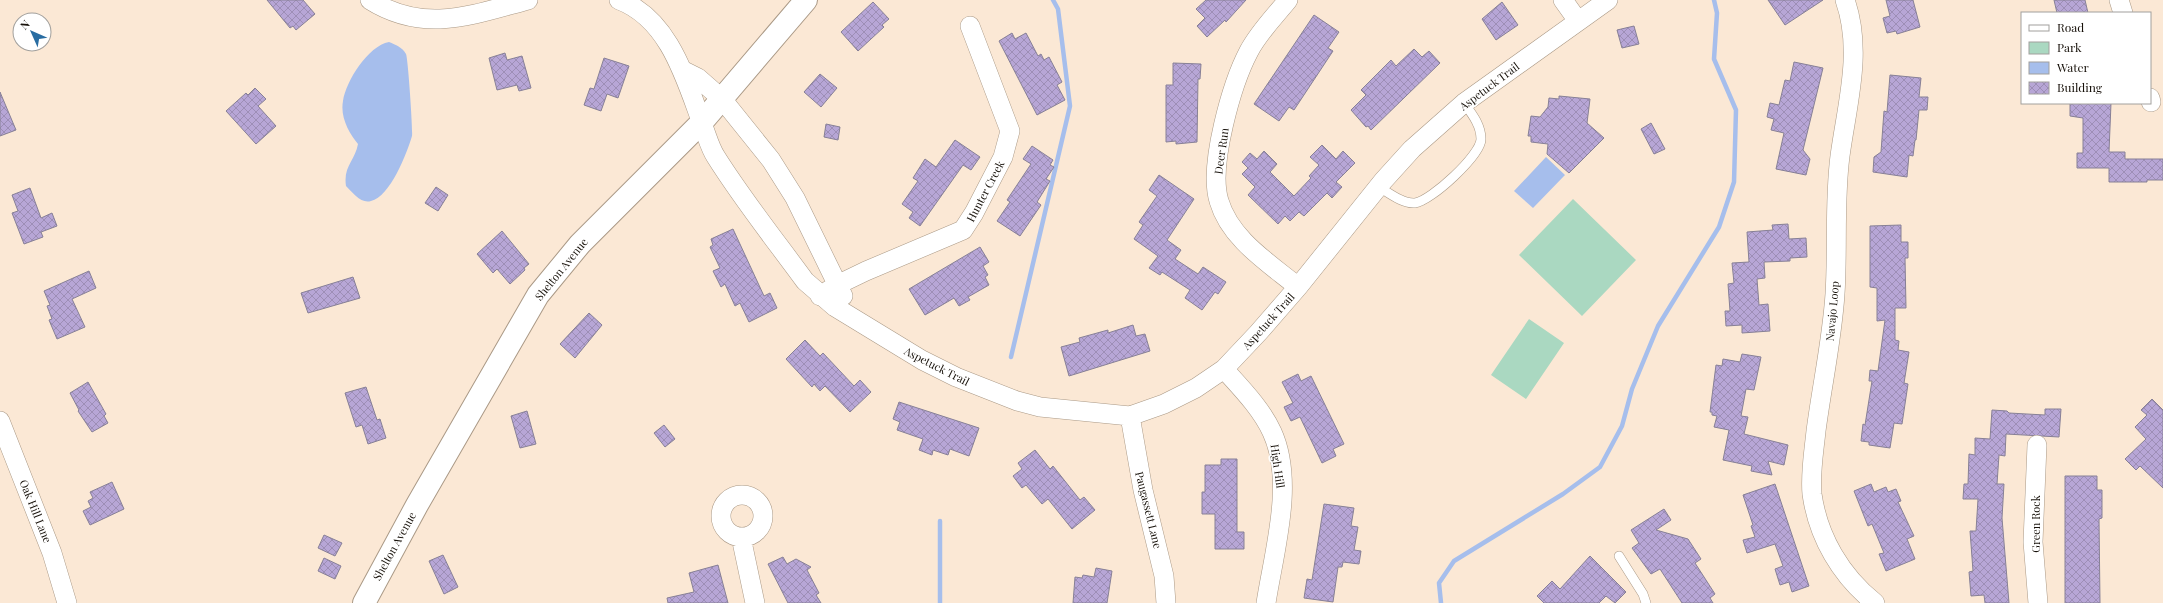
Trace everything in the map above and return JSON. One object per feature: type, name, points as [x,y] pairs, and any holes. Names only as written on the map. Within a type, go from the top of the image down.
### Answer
[{"type":"main road","name":"Shelton Avenue","points":[[364,603],[417,504],[538,295],[580,244],[702,122],[806,0]]},
{"type":"street","points":[[370,0],[394,13],[425,20],[468,17],[528,0]]},
{"type":"street","name":"Aspetuck Trail","points":[[619,0],[630,4],[652,23],[674,51],[684,71],[688,88],[715,156],[800,275],[820,296],[851,317],[922,360],[956,377],[1017,400],[1053,408],[1130,416],[1164,404],[1190,391],[1224,368],[1298,288],[1379,187],[1412,149],[1464,103],[1608,0]]},
{"type":"street","name":"Deer Run","points":[[1288,0],[1249,50],[1238,76],[1227,113],[1219,155],[1216,187],[1219,201],[1238,234],[1253,250],[1298,288]]},
{"type":"street","points":[[1563,0],[1578,21]]},
{"type":"street","name":"Navajo Loop","points":[[1845,0],[1852,40],[1853,76],[1840,156],[1836,204],[1835,294],[1814,451],[1812,493],[1821,530],[1835,559],[1853,583],[1875,603]]},
{"type":"street","points":[[2119,0],[2123,12]]},
{"type":"street","name":"Hunter Creek","points":[[820,296],[837,285],[963,230],[1003,157],[1010,131],[970,26]]},
{"type":"street","points":[[684,71],[698,78],[722,99],[758,144],[787,185],[837,285],[851,317]]},
{"type":"street","name":"High Hill","points":[[1224,368],[1264,418],[1272,432],[1280,462],[1283,485],[1281,509],[1266,603]]},
{"type":"street","name":"Paugassett Lane","points":[[1130,416],[1141,483],[1164,576],[1166,603]]},
{"type":"street","name":"Oak Hill Lane","points":[[0,421],[52,553],[67,603]]},
{"type":"street","name":"Green Rock","points":[[2037,445],[2033,542],[2038,603]]},
{"type":"street","points":[[741,537],[755,603]]},
{"type":"lane","points":[[1379,187],[1401,200],[1415,203],[1437,192],[1478,151],[1481,140],[1475,119],[1464,103]]},
{"type":"lane","points":[[1619,556],[1643,594],[1646,603]]},
{"type":"green space","points":[[1573,199],[1636,260],[1582,316],[1519,255]]},
{"type":"green space","points":[[1529,319],[1564,343],[1526,399],[1491,375]]},
{"type":"water","points":[[389,42],[401,48],[406,54],[412,136],[402,163],[385,192],[378,198],[367,202],[357,197],[346,186],[346,173],[358,144],[351,135],[346,124],[342,107],[348,84],[359,66],[373,50]]},
{"type":"water","points":[[1546,157],[1565,175],[1533,208],[1514,191]]},
{"type":"building","points":[[267,0],[303,0],[315,14],[296,30],[293,26],[290,28]]},
{"type":"building","points":[[1206,0],[1246,0],[1226,22],[1225,20],[1207,37],[1197,26],[1205,18],[1196,9]]},
{"type":"building","points":[[1768,0],[1823,0],[1785,25]]},
{"type":"building","points":[[1886,0],[1913,0],[1920,27],[1897,34],[1896,31],[1887,33],[1883,18],[1890,16]]},
{"type":"building","points":[[2054,0],[2085,0],[2088,12],[2057,12]]},
{"type":"building","points":[[873,2],[889,19],[882,25],[884,27],[858,51],[841,32]]},
{"type":"building","points":[[1502,2],[1518,25],[1496,40],[1482,19]]},
{"type":"building","points":[[1314,15],[1339,32],[1328,48],[1333,51],[1294,110],[1289,107],[1279,121],[1254,104]]},
{"type":"building","points":[[1634,26],[1639,44],[1622,48],[1617,30]]},
{"type":"building","points":[[1012,33],[1015,39],[1026,33],[1038,56],[1041,54],[1044,60],[1049,57],[1062,82],[1057,85],[1065,100],[1037,115],[999,41]]},
{"type":"building","points":[[1414,49],[1422,57],[1429,51],[1440,63],[1371,130],[1368,126],[1366,127],[1351,110],[1366,95],[1361,90],[1391,60],[1396,66]]},
{"type":"building","points":[[505,53],[507,60],[522,56],[531,88],[519,91],[517,85],[497,90],[489,58]]},
{"type":"building","points":[[604,58],[629,66],[618,98],[607,94],[601,111],[584,105],[590,88],[594,89]]},
{"type":"building","points":[[1794,62],[1823,68],[1803,150],[1810,159],[1806,175],[1776,169],[1784,133],[1771,130],[1774,119],[1767,117],[1770,103],[1779,105],[1785,80],[1790,81]]},
{"type":"building","points":[[1173,63],[1201,64],[1200,79],[1198,79],[1197,142],[1176,144],[1176,141],[1166,142],[1166,85],[1173,85]]},
{"type":"building","points":[[820,74],[837,88],[821,107],[804,92]]},
{"type":"building","points":[[1890,75],[1921,78],[1919,97],[1928,97],[1927,110],[1919,110],[1916,140],[1913,156],[1909,155],[1907,177],[1873,172],[1874,157],[1881,152],[1884,111],[1887,112]]},
{"type":"building","points":[[255,88],[266,99],[258,106],[276,126],[256,144],[226,111],[246,93],[248,95]]},
{"type":"building","points":[[0,92],[16,130],[0,136]]},
{"type":"building","points":[[1559,96],[1590,99],[1587,123],[1604,138],[1569,173],[1547,154],[1548,144],[1531,142],[1531,136],[1528,136],[1531,116],[1540,117],[1548,107],[1549,98],[1559,99]]},
{"type":"building","points":[[2070,104],[2111,104],[2109,152],[2125,152],[2125,159],[2163,159],[2163,180],[2147,180],[2147,182],[2109,182],[2109,168],[2077,168],[2077,153],[2083,153],[2083,118],[2070,116]]},
{"type":"building","points":[[1651,123],[1665,149],[1654,154],[1641,129]]},
{"type":"building","points":[[826,124],[840,127],[838,140],[824,137]]},
{"type":"building","points":[[955,140],[980,157],[971,170],[963,165],[920,226],[909,218],[913,212],[902,204],[918,181],[913,178],[925,159],[936,167]]},
{"type":"building","points":[[1322,145],[1336,159],[1343,151],[1355,163],[1336,182],[1342,187],[1332,198],[1327,193],[1304,216],[1299,212],[1290,221],[1285,216],[1278,224],[1248,195],[1255,187],[1242,174],[1248,168],[1242,162],[1250,153],[1257,159],[1264,151],[1277,164],[1270,172],[1294,196],[1311,178],[1309,176],[1319,165],[1310,157]]},
{"type":"building","points":[[1032,146],[1053,160],[1050,165],[1054,167],[1046,179],[1050,181],[1037,202],[1041,205],[1020,236],[997,221],[1010,202],[1007,200],[1031,164],[1023,159]]},
{"type":"building","points":[[1159,175],[1194,199],[1167,240],[1181,250],[1175,259],[1198,274],[1203,267],[1226,282],[1218,294],[1215,292],[1202,310],[1185,298],[1190,290],[1162,272],[1160,275],[1149,268],[1158,256],[1134,239],[1143,225],[1139,222],[1157,196],[1149,190]]},
{"type":"building","points":[[436,187],[448,195],[438,211],[425,203]]},
{"type":"building","points":[[30,188],[41,218],[52,213],[57,226],[41,232],[43,237],[24,244],[12,213],[18,211],[12,195]]},
{"type":"building","points":[[1788,224],[1789,239],[1806,238],[1807,257],[1790,258],[1790,261],[1764,262],[1765,278],[1757,279],[1759,305],[1768,304],[1770,331],[1742,333],[1742,325],[1726,326],[1725,311],[1730,311],[1728,284],[1734,283],[1732,263],[1749,262],[1747,232],[1773,230],[1772,225]]},
{"type":"building","points":[[1901,225],[1901,242],[1908,242],[1908,258],[1905,258],[1906,308],[1895,308],[1895,340],[1899,341],[1898,350],[1909,352],[1904,383],[1908,384],[1902,424],[1894,423],[1890,448],[1869,445],[1869,442],[1861,441],[1872,381],[1869,381],[1870,370],[1878,371],[1885,320],[1877,321],[1877,288],[1870,287],[1870,226]]},
{"type":"building","points":[[733,229],[764,296],[770,293],[777,308],[749,322],[740,303],[735,306],[725,284],[721,287],[713,271],[720,268],[710,247],[713,245],[711,239]]},
{"type":"building","points":[[502,231],[529,264],[524,268],[525,270],[510,284],[497,269],[493,273],[477,254]]},
{"type":"building","points":[[980,247],[989,262],[983,266],[988,275],[985,277],[989,285],[968,297],[970,300],[959,306],[954,298],[925,315],[909,289]]},
{"type":"building","points":[[89,271],[96,288],[72,299],[85,327],[57,339],[49,320],[52,319],[47,306],[50,305],[44,291]]},
{"type":"building","points":[[353,277],[360,298],[308,313],[301,293]]},
{"type":"building","points":[[589,313],[602,325],[575,358],[560,344]]},
{"type":"building","points":[[1133,325],[1136,336],[1145,334],[1150,351],[1069,376],[1061,347],[1080,342],[1079,338],[1108,330],[1108,333]]},
{"type":"building","points":[[805,340],[820,356],[823,353],[854,386],[860,380],[871,392],[850,412],[825,386],[820,391],[814,384],[812,387],[786,359]]},
{"type":"building","points":[[1742,354],[1761,357],[1754,390],[1746,389],[1741,416],[1748,417],[1744,434],[1788,445],[1784,465],[1768,461],[1772,475],[1751,471],[1752,466],[1723,460],[1729,430],[1714,427],[1717,416],[1712,415],[1712,412],[1710,412],[1716,365],[1722,366],[1723,359],[1740,362]]},
{"type":"building","points":[[1298,374],[1301,381],[1311,376],[1344,444],[1333,449],[1336,456],[1322,463],[1300,417],[1291,421],[1284,407],[1293,403],[1282,382]]},
{"type":"building","points":[[88,382],[106,414],[104,416],[108,423],[92,432],[78,411],[79,410],[70,393]]},
{"type":"building","points":[[366,387],[377,420],[380,419],[386,438],[368,444],[362,425],[356,427],[345,393]]},
{"type":"building","points":[[2152,399],[2163,410],[2163,488],[2140,466],[2136,470],[2125,459],[2146,439],[2135,427],[2147,415],[2141,410]]},
{"type":"building","points":[[899,402],[979,428],[969,456],[950,449],[948,455],[933,450],[932,455],[919,450],[923,439],[897,430],[900,422],[893,419]]},
{"type":"building","points":[[2045,409],[2061,409],[2059,437],[2006,434],[2005,456],[1999,455],[1997,484],[2004,484],[2002,518],[2009,603],[1985,603],[1984,595],[1971,596],[1969,572],[1973,571],[1970,531],[1976,531],[1978,499],[1963,499],[1964,484],[1968,484],[1969,454],[1975,455],[1975,438],[1990,439],[1992,410],[2007,411],[2009,413],[2045,415]]},
{"type":"building","points":[[527,411],[536,444],[520,448],[511,416]]},
{"type":"building","points":[[664,425],[675,439],[665,447],[654,433]]},
{"type":"building","points":[[1035,450],[1050,469],[1053,466],[1080,500],[1084,497],[1095,510],[1072,529],[1048,499],[1042,504],[1026,485],[1022,488],[1013,476],[1022,469],[1018,463]]},
{"type":"building","points":[[1221,459],[1237,459],[1237,532],[1244,532],[1244,549],[1215,549],[1215,514],[1202,514],[1202,492],[1205,492],[1205,465],[1221,465]]},
{"type":"building","points":[[2065,476],[2097,476],[2097,490],[2102,490],[2102,518],[2099,519],[2100,603],[2065,603]]},
{"type":"building","points":[[112,482],[124,509],[90,525],[83,511],[91,507],[88,501],[93,498],[90,492]]},
{"type":"building","points":[[1775,484],[1809,586],[1792,592],[1789,582],[1780,585],[1775,569],[1783,566],[1775,544],[1747,553],[1743,540],[1755,537],[1751,526],[1753,525],[1743,495]]},
{"type":"building","points":[[1871,484],[1874,492],[1886,487],[1888,492],[1896,489],[1901,501],[1898,502],[1914,536],[1907,539],[1915,559],[1886,571],[1879,554],[1884,553],[1872,524],[1868,526],[1854,491]]},
{"type":"building","points":[[1324,504],[1354,508],[1351,526],[1358,527],[1354,550],[1361,551],[1359,564],[1343,562],[1342,567],[1338,567],[1333,602],[1304,598],[1307,579],[1312,580]]},
{"type":"building","points":[[1664,509],[1671,520],[1656,530],[1688,539],[1701,559],[1695,563],[1715,594],[1710,598],[1713,603],[1682,603],[1660,569],[1651,574],[1632,548],[1639,543],[1631,530]]},
{"type":"building","points":[[324,535],[342,543],[335,556],[318,548]]},
{"type":"building","points":[[443,555],[458,587],[444,594],[429,561]]},
{"type":"building","points":[[1590,556],[1626,592],[1615,603],[1606,596],[1599,603],[1544,603],[1537,596],[1552,581],[1560,589]]},
{"type":"building","points":[[783,557],[787,564],[796,559],[811,567],[807,570],[819,593],[816,595],[821,603],[788,603],[768,564]]},
{"type":"building","points":[[324,558],[341,566],[335,579],[318,571]]},
{"type":"building","points":[[718,565],[728,603],[668,603],[667,598],[694,592],[689,573]]},
{"type":"building","points":[[1096,568],[1112,571],[1107,603],[1073,603],[1075,577],[1082,578],[1083,575],[1094,577]]},
{"type":"waterway","points":[[1011,357],[1070,106],[1058,9],[1053,0]]},
{"type":"waterway","points":[[1441,603],[1439,583],[1454,561],[1563,494],[1600,467],[1622,426],[1632,389],[1658,326],[1719,227],[1734,182],[1736,110],[1714,59],[1717,13],[1714,0]]},
{"type":"waterway","points":[[940,521],[940,603]]}]
